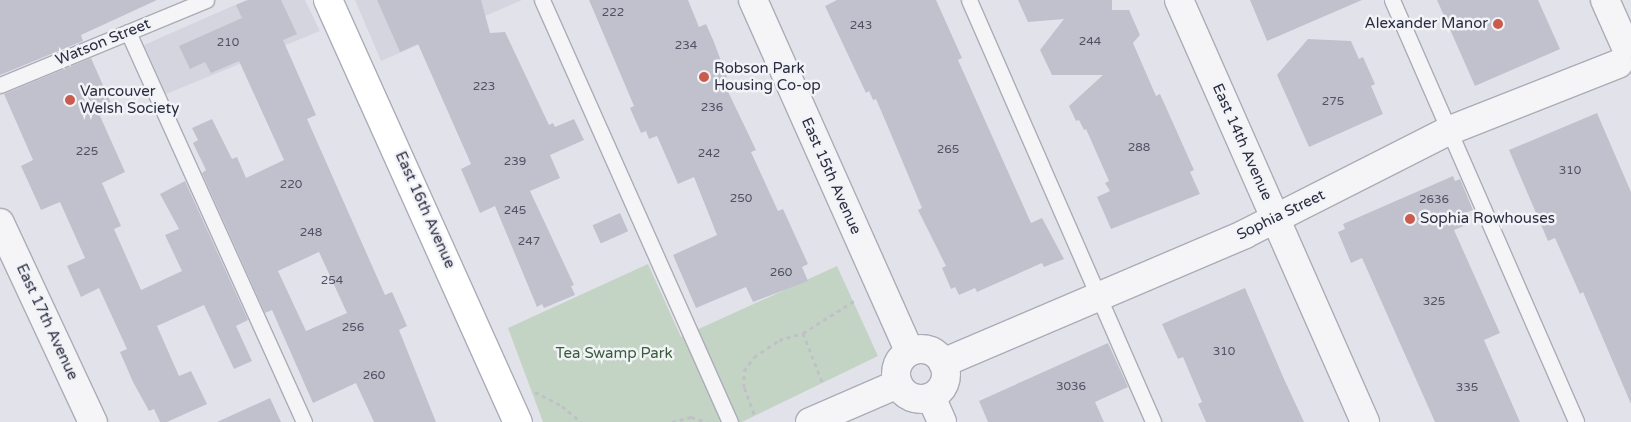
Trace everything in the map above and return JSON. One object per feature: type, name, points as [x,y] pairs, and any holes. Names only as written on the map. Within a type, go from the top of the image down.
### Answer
[{"type":"street","name":"East 16th Avenue","points":[[328,0],[518,422]]},
{"type":"street","name":"East 15th Avenue","points":[[753,0],[910,352]]},
{"type":"street","name":"East 14th Avenue","points":[[1180,0],[1365,422]]},
{"type":"street","points":[[1605,0],[1626,56]]},
{"type":"street","name":"Sophia Street","points":[[943,363],[1275,219],[1448,131],[1626,56]]},
{"type":"street","name":"East 17th Avenue","points":[[0,223],[93,422]]},
{"type":"street","points":[[910,352],[932,352],[943,363],[946,371],[942,386],[931,397],[923,399],[908,395],[898,384],[899,362],[910,352]]},
{"type":"street","points":[[810,422],[898,384]]},
{"type":"street","points":[[931,397],[942,422]]},
{"type":"lane","name":"Watson Street","points":[[0,85],[206,0]]},
{"type":"lane","points":[[542,0],[730,422]]},
{"type":"lane","points":[[969,0],[1153,422]]},
{"type":"lane","points":[[1392,0],[1576,422]]},
{"type":"lane","points":[[128,32],[304,422]]},
{"type":"path","points":[[754,414],[744,387],[744,371],[754,358],[779,340],[803,333],[857,299]]},
{"type":"path","points":[[803,333],[823,384]]},
{"type":"path","points":[[535,392],[562,406],[580,422]]},
{"type":"path","points":[[672,422],[691,418],[707,422]]},
{"type":"shaded area","points":[[246,0],[305,0],[320,31],[166,94],[144,45]]},
{"type":"shaded area","points":[[355,0],[522,0],[381,61]]},
{"type":"green space","name":"Tea Swamp Park","points":[[648,264],[681,337],[837,266],[878,356],[742,422],[543,422],[508,328]]},
{"type":"building","points":[[0,0],[157,0],[81,35],[83,41],[0,75]]},
{"type":"building","points":[[248,0],[281,0],[297,34],[283,40],[316,115],[307,119],[385,295],[392,292],[407,326],[399,330],[436,422],[374,422],[356,383],[313,403],[272,310],[265,313],[202,173],[206,170],[193,143],[198,140],[192,128],[212,119],[232,159],[237,157],[246,178],[284,160],[239,61],[211,73],[205,62],[190,69],[179,46],[242,18],[236,5]],"holes":[[[319,252],[347,313],[306,331],[278,271]]]},
{"type":"building","points":[[377,0],[481,0],[490,33],[505,32],[549,125],[553,123],[555,127],[574,119],[584,140],[550,155],[560,178],[530,191],[574,285],[571,286],[575,295],[544,308],[542,304],[537,307],[495,206],[480,213],[461,169],[471,164],[418,44],[400,52]]},
{"type":"building","points":[[589,0],[688,0],[699,27],[706,24],[714,42],[727,77],[722,79],[756,150],[751,152],[778,211],[783,209],[808,264],[802,267],[808,281],[753,302],[746,287],[696,308],[673,255],[717,235],[694,177],[678,184],[657,136],[649,139],[646,131],[641,133],[630,108],[634,106]]},
{"type":"building","points":[[837,0],[936,0],[962,58],[958,60],[1031,223],[1042,218],[1064,259],[1044,267],[1042,263],[977,292],[975,288],[959,295],[955,287],[951,289],[942,268],[946,266],[918,210],[922,208],[876,99],[873,100],[869,91],[866,93],[825,6]]},
{"type":"building","points":[[1018,0],[1112,0],[1112,10],[1129,10],[1140,35],[1133,43],[1156,96],[1160,94],[1194,170],[1190,172],[1200,194],[1111,229],[1097,197],[1110,191],[1105,183],[1109,181],[1086,129],[1084,130],[1079,120],[1076,121],[1069,106],[1103,75],[1052,75],[1040,50],[1064,19],[1028,22]]},
{"type":"building","points":[[1250,0],[1362,0],[1267,41]]},
{"type":"building","name":"Alexander Manor","points":[[1437,0],[1538,0],[1560,49],[1475,86]]},
{"type":"building","points":[[1308,39],[1351,41],[1359,59],[1363,57],[1375,84],[1371,86],[1383,114],[1309,147],[1277,75]]},
{"type":"building","points":[[91,58],[114,110],[100,116],[125,172],[102,183],[121,226],[114,229],[141,290],[182,271],[165,235],[179,229],[160,194],[185,181],[248,320],[236,326],[252,361],[234,369],[204,305],[157,326],[179,376],[191,371],[207,404],[167,422],[160,422],[154,409],[149,411],[133,382],[120,352],[127,349],[99,288],[81,297],[67,266],[85,258],[60,202],[41,210],[21,166],[33,160],[4,94]]},
{"type":"building","points":[[1597,113],[1631,192],[1631,404],[1583,292],[1580,294],[1555,238],[1548,241],[1509,150]]},
{"type":"building","points":[[1453,176],[1455,181],[1460,179],[1473,210],[1462,214],[1466,225],[1454,230],[1500,333],[1484,340],[1520,422],[1435,422],[1362,258],[1351,263],[1338,232],[1345,229],[1343,224]]},
{"type":"building","points":[[620,213],[628,231],[601,243],[593,225]]},
{"type":"building","points":[[1245,288],[1304,422],[1206,422],[1198,404],[1202,402],[1183,357],[1178,359],[1162,324]]},
{"type":"building","points":[[1108,343],[1128,387],[1095,402],[1104,422],[988,422],[979,401]]},
{"type":"building","points":[[270,398],[281,422],[217,422]]},
{"type":"place","name":"Alexander Manor","points":[[1498,24]]},
{"type":"place","name":"Robson Park Housing Co-op","points":[[704,77]]},
{"type":"place","name":"Vancouver Welsh Society","points":[[70,100]]},
{"type":"place","name":"Sophia Rowhouses","points":[[1410,219]]}]
